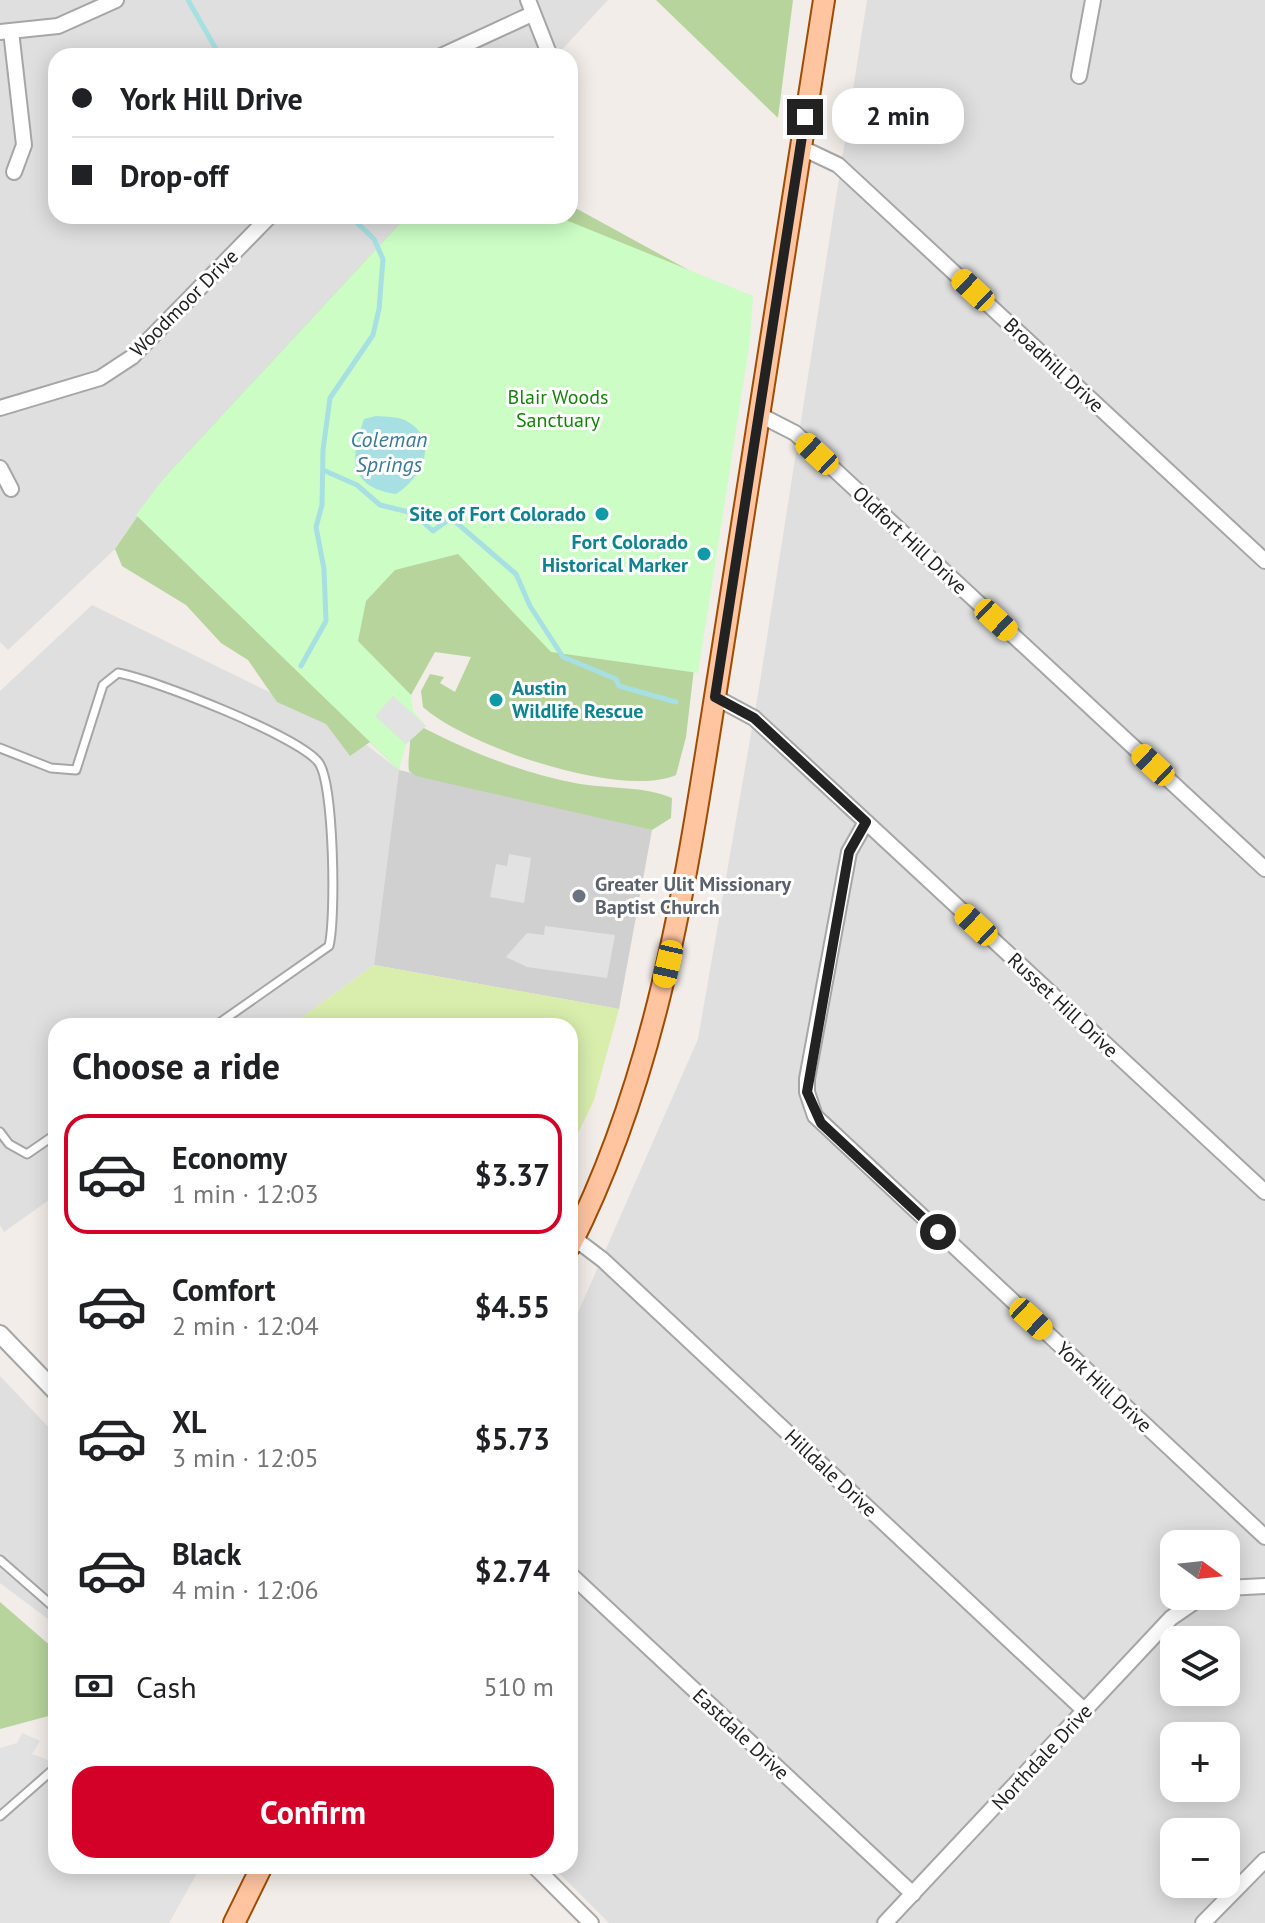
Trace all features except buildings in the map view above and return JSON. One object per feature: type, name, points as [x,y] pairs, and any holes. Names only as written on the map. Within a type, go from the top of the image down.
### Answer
[{"type":"main road","points":[[578,1228],[631,1102],[654,1030],[715,697],[824,0]]},
{"type":"main road","points":[[234,1923],[258,1874]]},
{"type":"street","points":[[14,172],[24,145],[6,31],[58,26],[116,0]]},
{"type":"street","points":[[1079,76],[1093,0]]},
{"type":"street","points":[[456,48],[530,7],[547,48]]},
{"type":"street","name":"Broadhill Drive","points":[[800,147],[838,165],[1265,561]]},
{"type":"street","name":"Woodmoor Drive","points":[[0,408],[113,372],[132,357],[262,224]]},
{"type":"street","name":"Oldfort Hill Drive","points":[[760,415],[795,433],[1265,869]]},
{"type":"street","points":[[0,468],[11,489]]},
{"type":"street","name":"Russet Hill Drive","points":[[715,697],[754,718],[1265,1192]]},
{"type":"street","name":"York Hill Drive","points":[[866,822],[849,852],[807,1079],[807,1092],[815,1116],[1265,1537]]},
{"type":"street","name":"Hilldale Drive","points":[[578,1245],[603,1260],[1085,1711]]},
{"type":"street","points":[[0,1334],[48,1384]]},
{"type":"street","name":"Eastdale Drive","points":[[578,1581],[913,1894]]},
{"type":"street","points":[[1240,1587],[1265,1586]]},
{"type":"street","name":"Northdale Drive","points":[[885,1923],[1171,1618],[1183,1610]]},
{"type":"street","points":[[1206,1922],[1265,1860]]},
{"type":"street","points":[[542,1874],[591,1923]]},
{"type":"lane","points":[[0,748],[51,768],[76,770],[103,685],[118,673],[142,677],[271,732],[306,749],[321,765],[334,896],[334,925],[329,946],[226,1018]]},
{"type":"lane","points":[[0,1132],[9,1144],[27,1154],[48,1140]]},
{"type":"lane","points":[[0,1560],[48,1602]]},
{"type":"lane","points":[[0,1816],[48,1774]]},
{"type":"shaded area","points":[[0,0],[608,0],[563,48],[48,48],[48,224],[400,224],[164,478],[115,549],[8,650],[0,642]]},
{"type":"shaded area","points":[[867,0],[1265,0],[1265,1923],[609,1923],[560,1874],[578,1874],[578,1313],[698,1039],[760,682]]},
{"type":"shaded area","points":[[92,605],[347,730],[399,770],[374,965],[301,1018],[48,1018],[48,1201],[4,1232],[0,1225],[0,691]]},
{"type":"shaded area","points":[[393,696],[426,726],[406,744],[375,716]]},
{"type":"shaded area","points":[[399,770],[652,830],[619,1009],[374,965]]},
{"type":"shaded area","points":[[509,854],[531,858],[524,903],[490,897],[496,864],[507,866]]},
{"type":"shaded area","points":[[545,926],[615,935],[607,978],[527,967],[506,957],[527,933],[544,935]]},
{"type":"shaded area","points":[[0,1376],[48,1427],[48,1619],[0,1583]]},
{"type":"shaded area","points":[[22,1733],[40,1741],[32,1754],[48,1760],[48,1874],[197,1874],[169,1923],[0,1923],[0,1748],[17,1743]]},
{"type":"green space","points":[[656,0],[793,0],[778,118]]},
{"type":"green space","name":"Blair Woods Sanctuary","points":[[578,209],[747,302],[702,600],[686,737],[676,775],[651,781],[583,774],[545,765],[473,737],[423,707],[421,691],[430,674],[444,677],[440,683],[455,692],[471,657],[435,652],[411,695],[399,770],[370,742],[350,756],[326,724],[277,702],[248,660],[221,643],[186,605],[122,566],[115,549],[164,478],[400,224],[578,224]]},
{"type":"green space","name":"Blair Woods Sanctuary","points":[[400,224],[576,224],[753,296],[750,340],[698,673],[551,652],[458,554],[395,570],[366,601],[358,641],[411,695],[413,711],[426,726],[406,744],[399,770],[136,515],[164,478]]},
{"type":"green space","points":[[416,724],[456,744],[537,774],[580,784],[662,794],[672,798],[671,818],[652,830],[416,776],[409,771],[409,732]]},
{"type":"green space","points":[[374,965],[619,1009],[594,1100],[578,1133],[578,1018],[301,1018]]},
{"type":"green space","points":[[0,1602],[48,1644],[48,1716],[0,1729]]},
{"type":"water","name":"Coleman Springs","points":[[376,416],[405,420],[424,439],[424,460],[419,470],[396,494],[369,485],[357,468],[356,446],[364,419]]},
{"type":"waterway","points":[[188,0],[215,48]]},
{"type":"waterway","points":[[301,666],[326,621],[324,569],[316,527],[322,505],[323,450],[330,398],[373,335],[379,309],[383,259],[374,239],[358,224]]},
{"type":"waterway","points":[[323,470],[357,485],[380,505],[413,513],[433,531],[451,518],[516,574],[530,606],[563,657],[616,679],[619,686],[676,702]]},
{"type":"place","name":"Site of Fort Colorado","points":[[602,514]]},
{"type":"place","name":"Fort Colorado Historical Marker","points":[[704,554]]},
{"type":"place","name":"Austin Wildlife Rescue","points":[[496,700]]},
{"type":"place","name":"Greater Ulit Missionary Baptist Church","points":[[579,896]]},
{"type":"route","points":[[805,117],[715,697],[754,718],[866,822],[849,852],[807,1092],[810,1106],[821,1123],[938,1232]]}]
